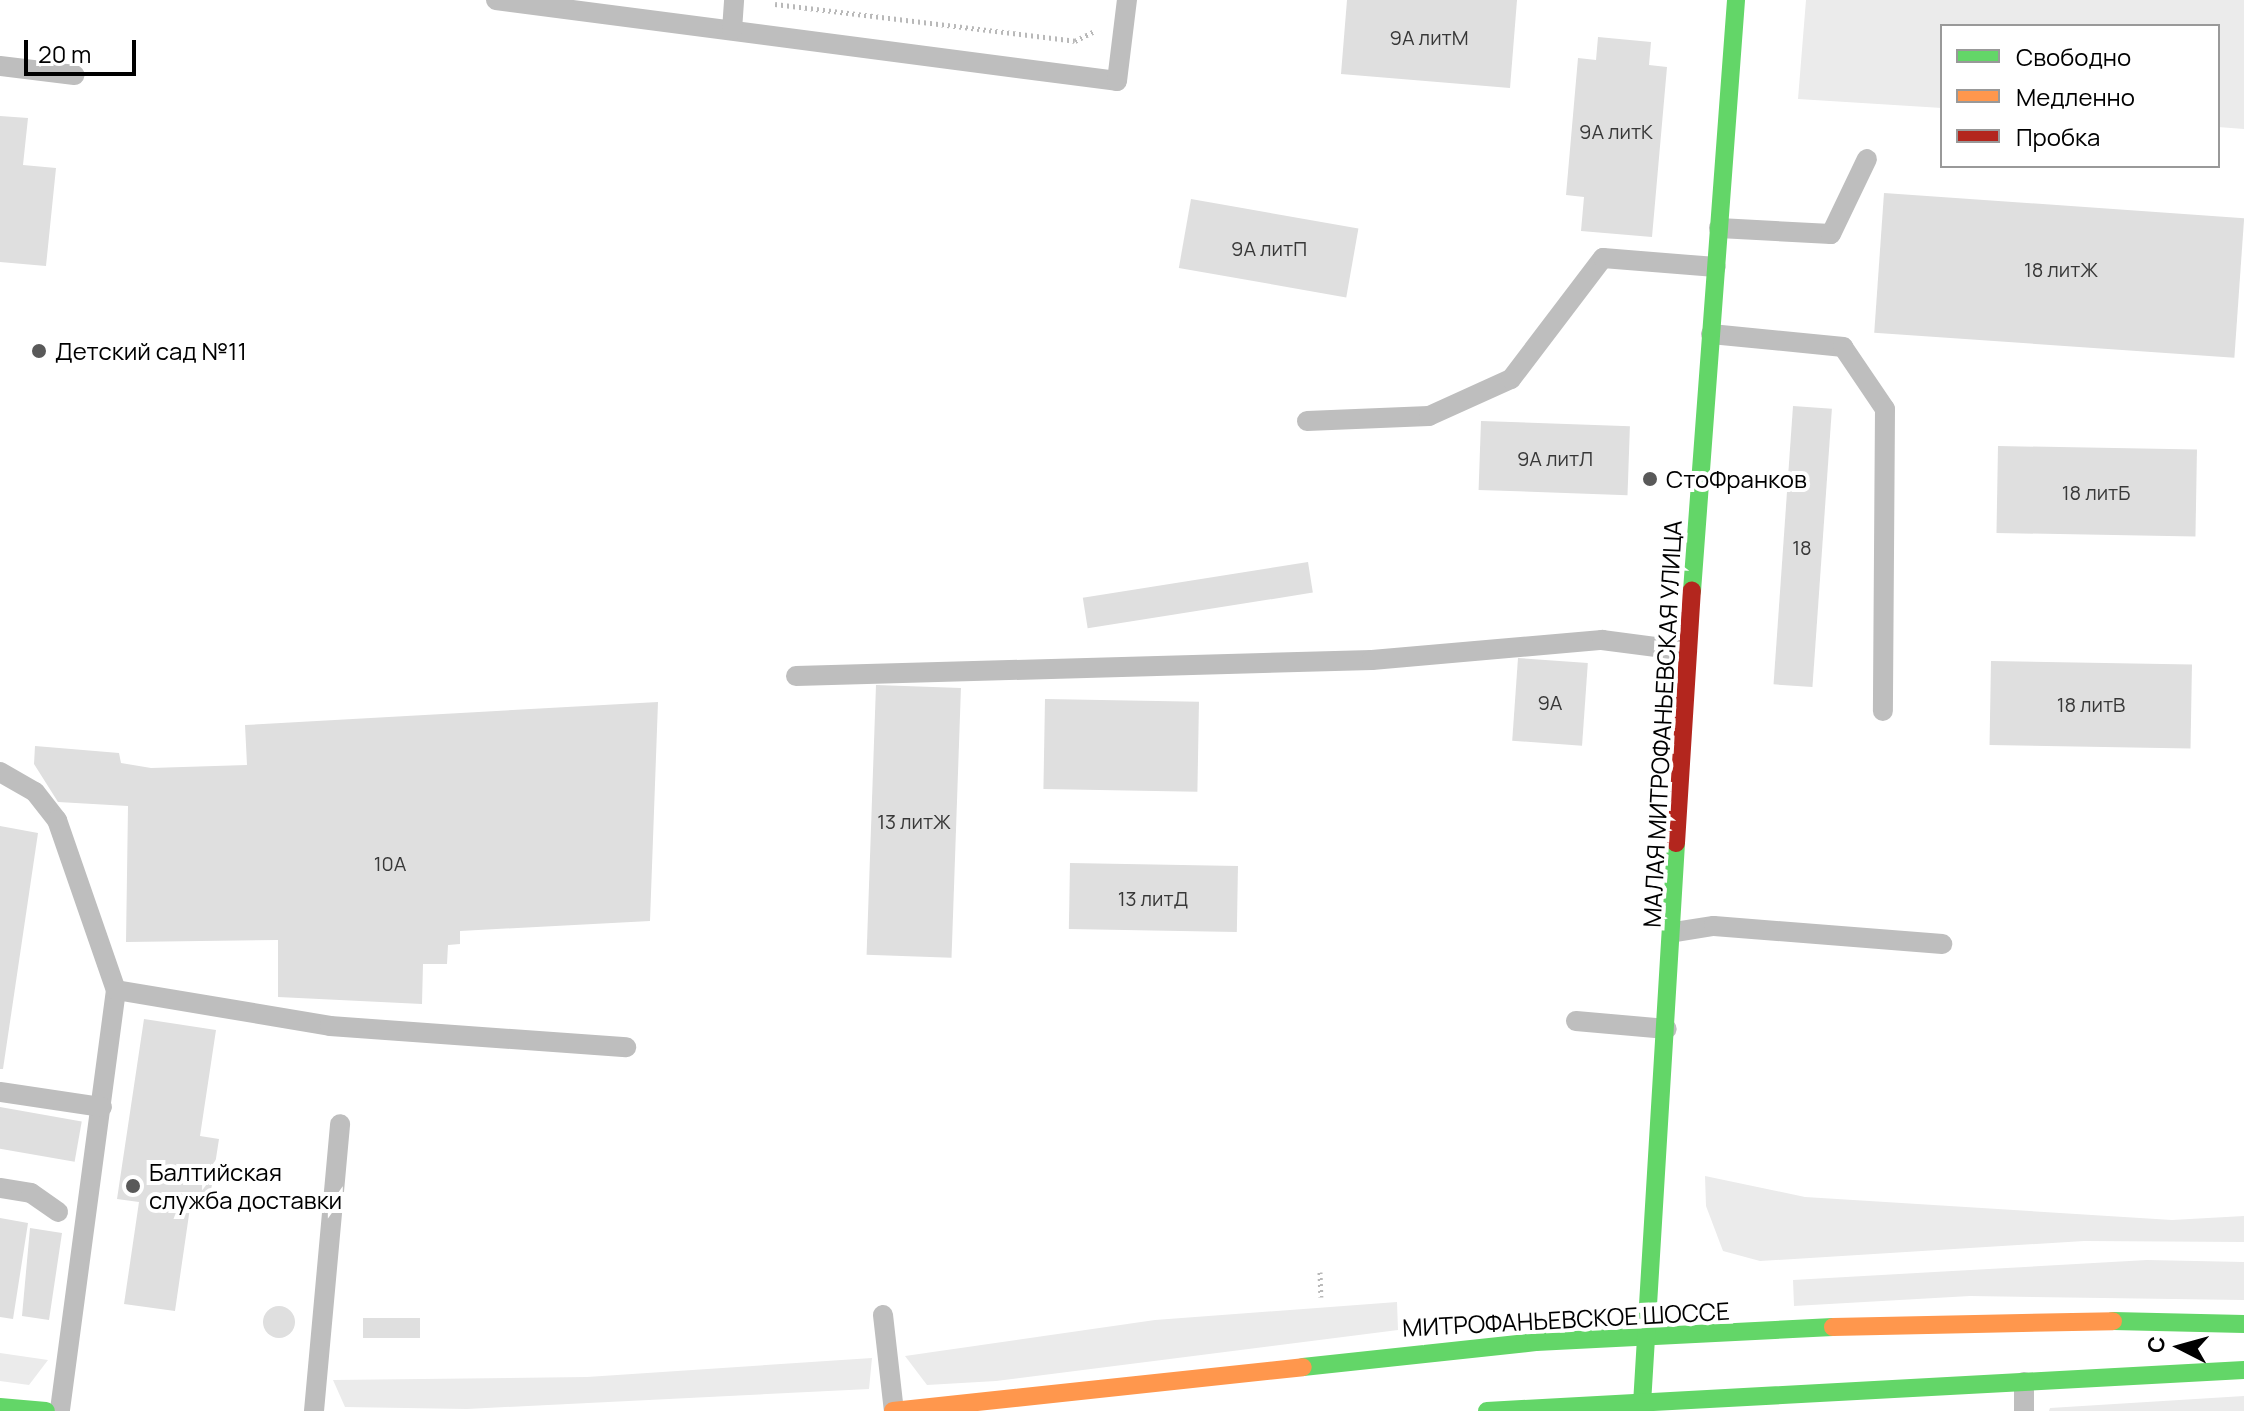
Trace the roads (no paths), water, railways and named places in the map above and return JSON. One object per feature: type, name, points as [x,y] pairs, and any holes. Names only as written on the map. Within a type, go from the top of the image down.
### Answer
[{"type":"main road","name":"МАЛАЯ МИТРОФАНЬЕВСКАЯ УЛИЦА","points":[[1642,1404],[1675,932],[1687,651],[1736,0]]},
{"type":"main road","name":"МИТРОФАНЬЕВСКОЕ ШОССЕ","points":[[894,1411],[1356,1356],[1647,1337],[1983,1319],[2244,1324]]},
{"type":"main road","points":[[1487,1411],[2244,1370]]},
{"type":"main road","points":[[0,1407],[46,1411]]},
{"type":"lane","points":[[496,0],[1117,81],[1127,0]]},
{"type":"lane","points":[[732,30],[734,0]]},
{"type":"lane","points":[[0,66],[74,75]]},
{"type":"lane","points":[[1719,228],[1831,234],[1867,159]]},
{"type":"lane","points":[[1307,421],[1429,416],[1511,379],[1603,258],[1716,267]]},
{"type":"lane","points":[[1711,334],[1843,347],[1885,409],[1883,711]]},
{"type":"lane","points":[[796,676],[1372,660],[1602,640],[1687,651]]},
{"type":"lane","points":[[0,772],[35,792],[57,820],[116,990],[60,1411]]},
{"type":"lane","points":[[1675,932],[1714,926],[1942,944]]},
{"type":"lane","points":[[116,990],[330,1026],[626,1047]]},
{"type":"lane","points":[[1576,1021],[1668,1029]]},
{"type":"lane","points":[[0,1092],[102,1107]]},
{"type":"lane","points":[[314,1411],[340,1124]]},
{"type":"lane","points":[[0,1188],[31,1193],[58,1212]]},
{"type":"lane","points":[[883,1315],[894,1411]]},
{"type":"lane","points":[[2024,1382],[2024,1411]]},
{"type":"place","name":"Детский сад №11","points":[[39,351]]},
{"type":"place","name":"СтоФранков","points":[[1650,479]]},
{"type":"place","name":"Балтийская служба доставки","points":[[133,1186]]}]
